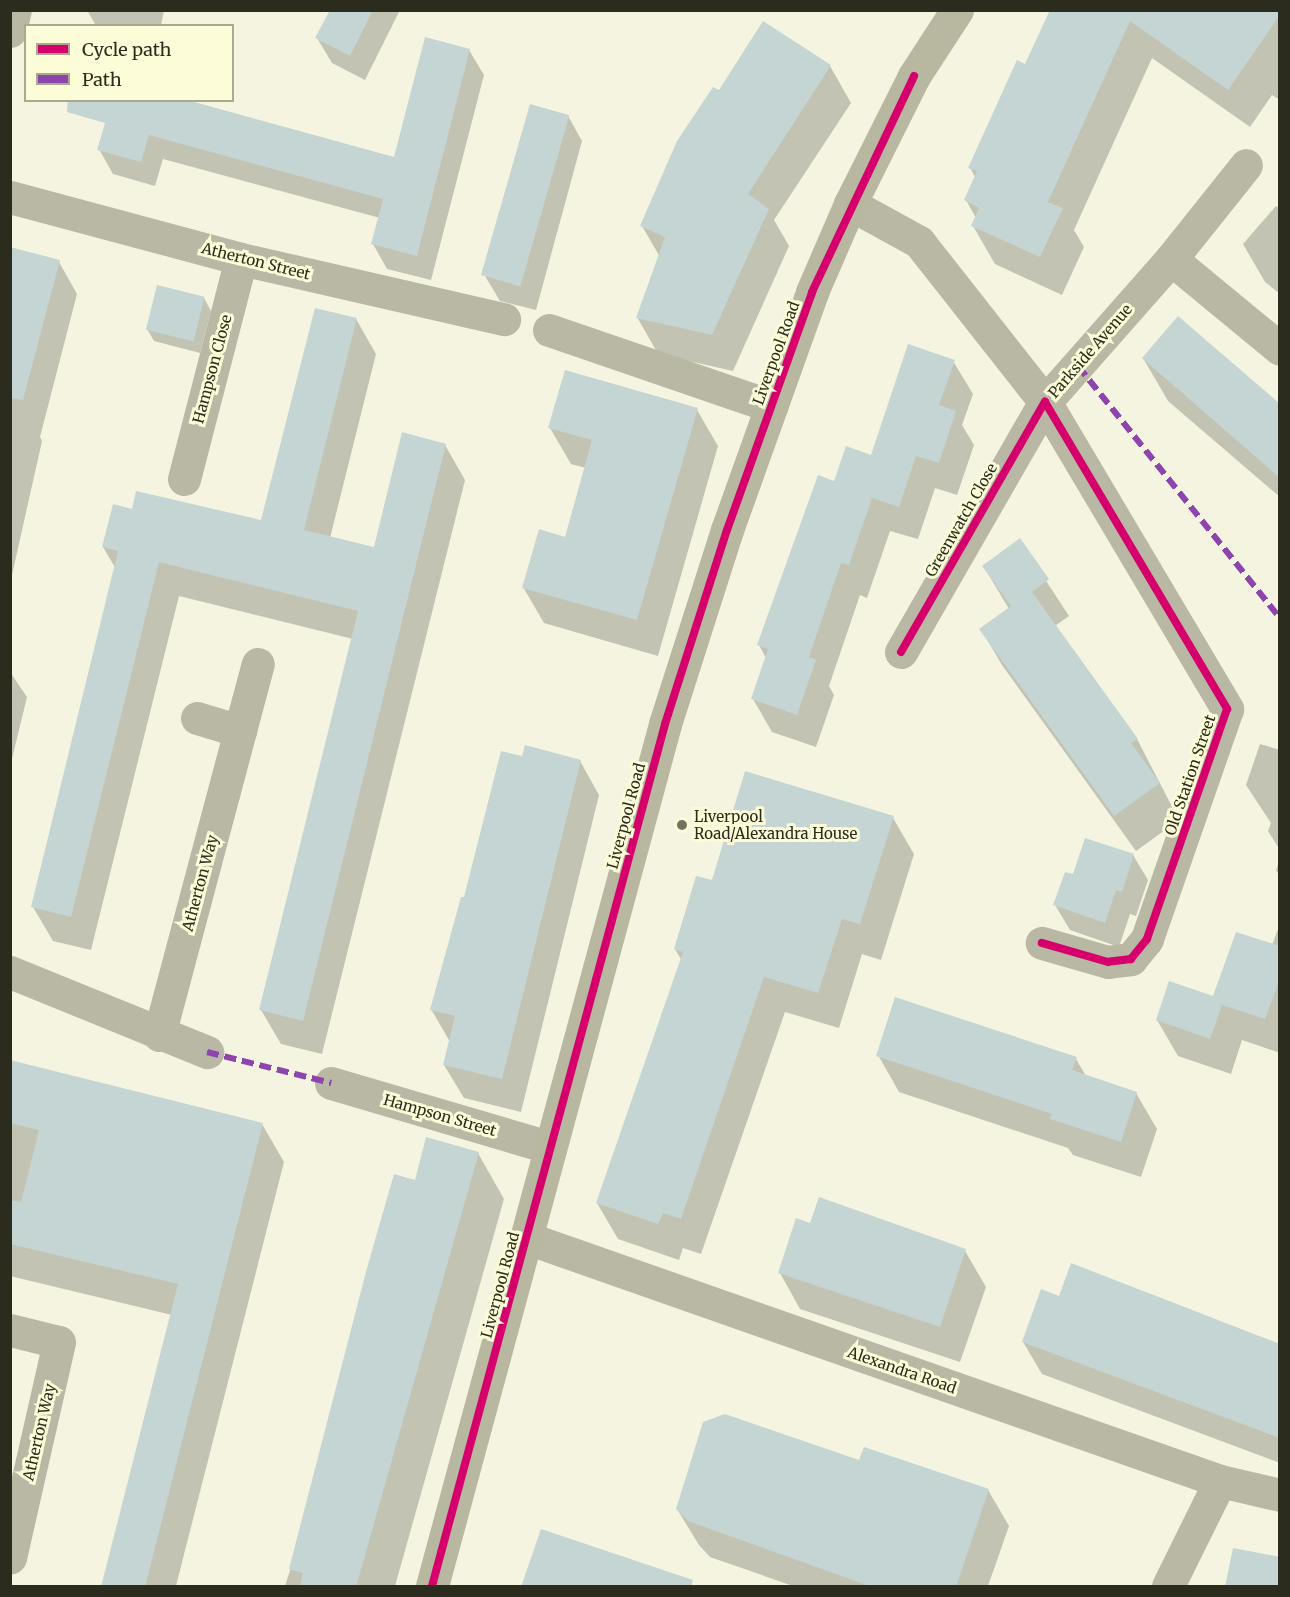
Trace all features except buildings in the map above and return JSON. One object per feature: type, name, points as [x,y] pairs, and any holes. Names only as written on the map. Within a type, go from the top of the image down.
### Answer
[{"type":"main road","name":"Liverpool Road","points":[[432,1587],[665,724],[727,530],[812,292],[850,204],[914,76],[957,10]]},
{"type":"street","points":[[10,32],[15,10]]},
{"type":"street","name":"Parkside Avenue","points":[[850,204],[919,242],[1045,402],[1171,259],[1246,165]]},
{"type":"street","name":"Atherton Street","points":[[10,196],[242,259],[504,319]]},
{"type":"street","name":"Hampson Close","points":[[183,479],[242,259]]},
{"type":"street","points":[[1171,259],[1280,350]]},
{"type":"street","points":[[549,330],[771,406]]},
{"type":"street","name":"Greenwatch Close","points":[[901,652],[1045,402]]},
{"type":"street","name":"Old Station Street","points":[[1042,943],[1108,962],[1131,959],[1147,939],[1227,709],[1045,402]]},
{"type":"street","name":"Atherton Way","points":[[159,1035],[258,664]]},
{"type":"street","points":[[196,718],[240,731]]},
{"type":"street","points":[[10,972],[159,1035],[207,1052]]},
{"type":"street","name":"Hampson Street","points":[[331,1083],[549,1147]]},
{"type":"street","name":"Alexandra Road","points":[[526,1238],[1220,1481],[1280,1495]]},
{"type":"street","name":"Atherton Way","points":[[10,1330],[59,1342],[10,1557]]},
{"type":"street","points":[[1168,1587],[1220,1481]]},
{"type":"marked path","points":[[1078,366],[1280,618]]},
{"type":"marked path","points":[[207,1052],[331,1083]]},
{"type":"cycle path","points":[[432,1586],[665,724],[727,530],[812,292],[914,76]]},
{"type":"cycle path","points":[[901,652],[1045,402],[1227,709],[1147,939],[1131,959],[1108,962],[1042,943]]},
{"type":"place","name":"Liverpool Road/Alexandra House","points":[[682,825]]}]
